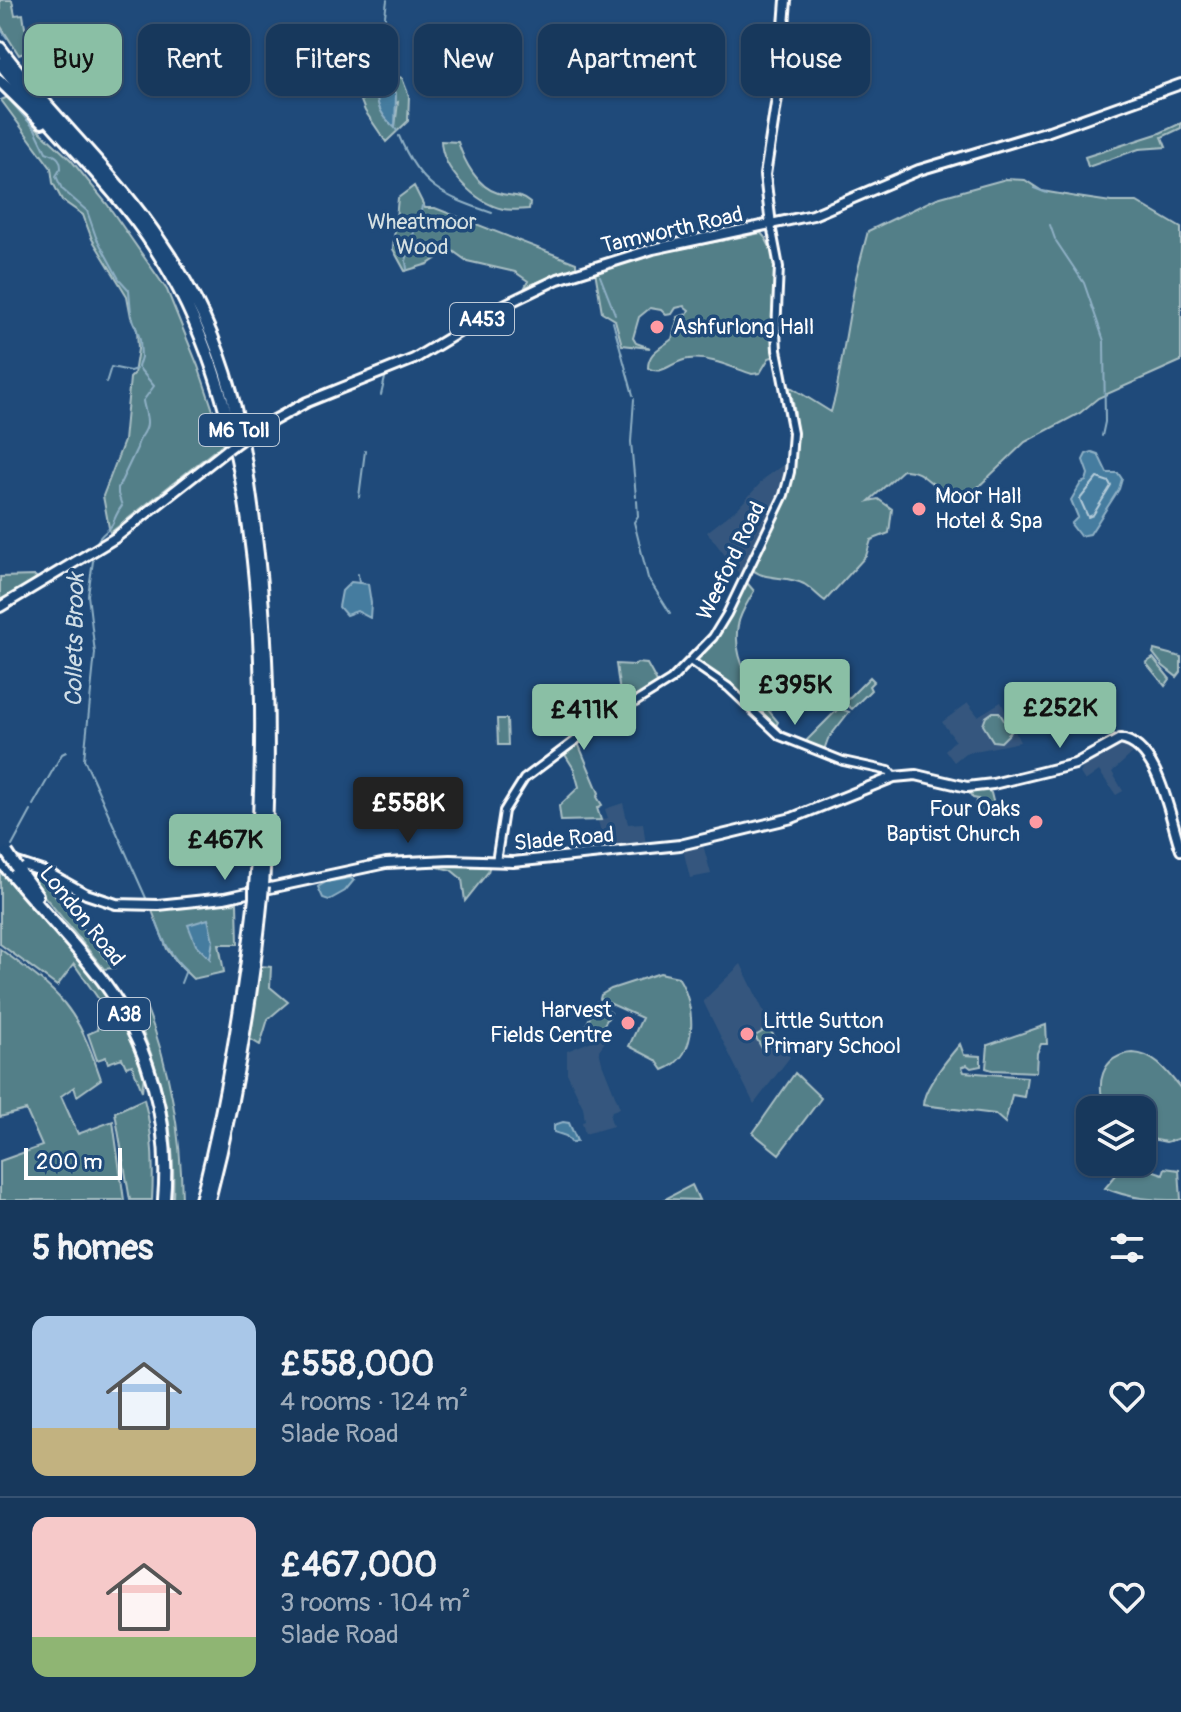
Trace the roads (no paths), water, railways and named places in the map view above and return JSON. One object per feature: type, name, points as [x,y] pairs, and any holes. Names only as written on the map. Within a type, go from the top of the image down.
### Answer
[{"type":"highway","name":"M6 Toll","points":[[0,48],[53,114],[136,207],[187,285],[230,389],[251,500],[264,620],[269,770],[246,1031],[209,1200]]},
{"type":"highway","name":"M6 Toll","points":[[0,63],[101,179],[156,249],[183,295],[211,360],[230,428],[246,514],[258,647],[261,766],[259,892],[239,1029],[221,1124],[201,1200]]},
{"type":"highway","name":"M6 Toll","points":[[0,81],[101,179]]},
{"type":"highway","name":"London Road","points":[[0,843],[2,859],[104,983],[126,1019],[144,1058],[160,1110],[167,1200]]},
{"type":"highway","name":"London Road","points":[[2,859],[17,868],[109,981],[137,1028],[156,1075],[168,1122],[171,1165],[167,1200]]},
{"type":"main road","points":[[771,225],[765,175],[780,78],[786,0]]},
{"type":"main road","name":"Tamworth Road","points":[[0,607],[115,538],[247,435],[307,402],[414,359],[504,305],[554,281],[639,252],[813,215],[919,170],[1049,131],[1181,84]]},
{"type":"main road","points":[[894,777],[916,775],[967,787],[993,784],[1072,765],[1114,740],[1124,739],[1137,747],[1164,789],[1181,850]]},
{"type":"main road","name":"Slade Road","points":[[2,859],[50,874],[107,903],[129,906],[224,898],[386,863],[441,860],[496,862],[588,856],[700,841],[792,818],[894,777]]},
{"type":"street","name":"Weeford Road","points":[[496,862],[504,811],[524,779],[584,734],[655,692],[713,637],[784,495],[790,472],[792,419],[777,350],[779,267],[771,225]]},
{"type":"street","points":[[690,661],[735,693],[780,736],[843,761],[889,771],[894,777]]},
{"type":"water","points":[[377,96],[396,96],[395,128],[384,116]]},
{"type":"water","points":[[1086,454],[1098,454],[1107,473],[1118,473],[1122,479],[1119,489],[1090,534],[1080,536],[1071,524],[1078,517],[1071,500],[1081,483],[1086,481],[1088,474],[1083,460]]},
{"type":"water","points":[[351,582],[368,584],[370,618],[357,611],[346,615],[339,607],[342,591]]},
{"type":"water","points":[[354,880],[345,891],[329,900],[323,898],[318,887],[326,882]]},
{"type":"water","points":[[208,919],[213,940],[210,959],[196,945],[188,925]]},
{"type":"water","points":[[569,1123],[577,1141],[572,1143],[566,1136],[554,1132],[554,1125]]},
{"type":"waterway","points":[[384,24],[387,0]]},
{"type":"waterway","name":"Collets Brook","points":[[0,28],[7,38]]},
{"type":"waterway","name":"Collets Brook","points":[[2,91],[35,129],[46,152],[59,159],[61,168],[56,176],[62,189],[87,211],[96,237],[119,279],[129,290],[131,313],[140,339],[138,367],[154,386],[143,401],[146,429],[118,488],[122,506],[96,544]]},
{"type":"waterway","points":[[399,136],[416,167],[435,187],[492,213]]},
{"type":"waterway","points":[[1034,188],[1047,193]]},
{"type":"waterway","points":[[420,216],[422,206]]},
{"type":"waterway","points":[[407,269],[406,261],[417,221]]},
{"type":"waterway","points":[[1050,225],[1055,239]]},
{"type":"waterway","points":[[1056,241],[1084,283],[1104,341],[1105,422],[1102,436]]},
{"type":"waterway","points":[[600,276],[615,314]]},
{"type":"waterway","points":[[613,322],[633,395]]},
{"type":"waterway","points":[[106,383],[111,367],[130,371],[136,369]]},
{"type":"waterway","points":[[381,395],[385,378]]},
{"type":"waterway","points":[[634,399],[631,442],[636,497]]},
{"type":"waterway","points":[[359,497],[365,451]]},
{"type":"waterway","points":[[637,501],[638,516],[634,522],[648,578],[670,613]]},
{"type":"waterway","name":"Collets Brook","points":[[93,561],[88,595],[95,653],[84,759],[146,898]]},
{"type":"waterway","points":[[358,574],[359,583]]},
{"type":"waterway","points":[[33,805],[66,752]]},
{"type":"waterway","points":[[12,846],[31,811]]},
{"type":"waterway","name":"Collets Brook","points":[[156,921],[168,948],[186,970],[181,983]]},
{"type":"place","name":"Ashfurlong Hall","points":[[657,327]]},
{"type":"place","name":"Moor Hall Hotel & Spa","points":[[919,509]]},
{"type":"place","name":"Four Oaks Baptist Church","points":[[1036,822]]},
{"type":"place","name":"Harvest Fields Centre","points":[[628,1023]]},
{"type":"place","name":"Little Sutton Primary School","points":[[747,1034]]},
{"type":"park label","name":"Wheatmoor Wood","points":[[422,234]]}]
